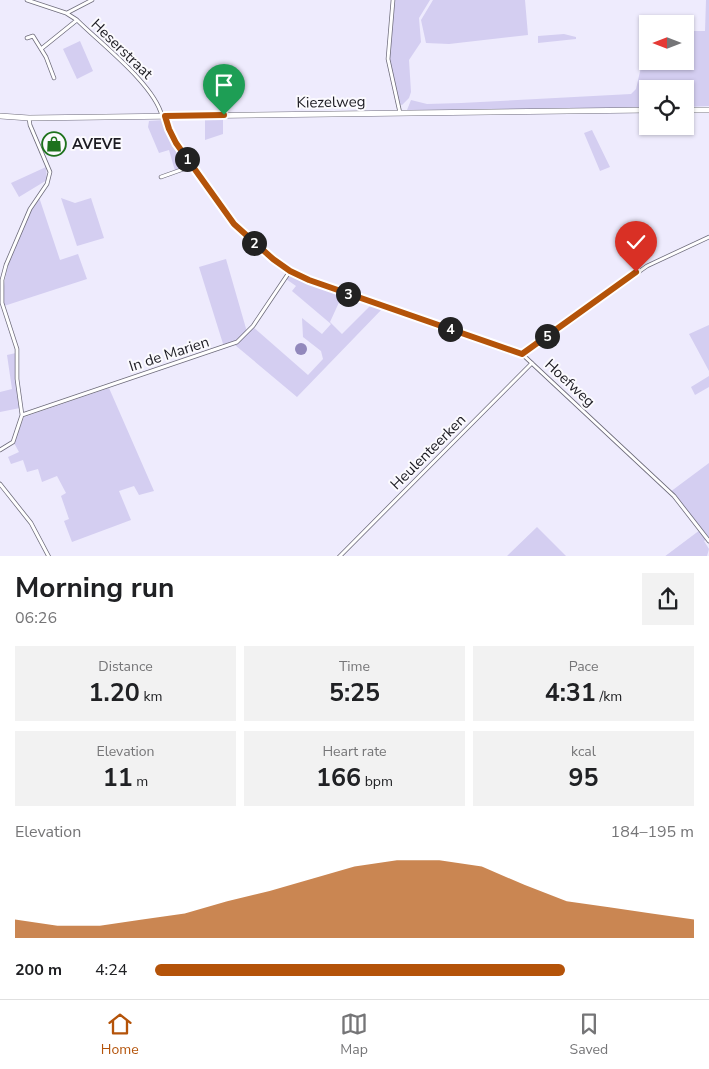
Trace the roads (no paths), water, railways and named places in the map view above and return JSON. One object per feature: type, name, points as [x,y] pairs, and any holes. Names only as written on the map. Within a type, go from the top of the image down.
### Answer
[{"type":"main road","name":"Kiezelweg","points":[[0,118],[639,110]]},
{"type":"main road","points":[[694,110],[709,110]]},
{"type":"street","name":"Heserstraat","points":[[28,0],[66,13],[77,20],[139,79],[151,93],[169,129],[192,166],[234,224],[273,259],[290,271]]},
{"type":"street","points":[[66,13],[92,0]]},
{"type":"street","points":[[393,0],[388,59],[400,113]]},
{"type":"street","points":[[41,49],[77,20]]},
{"type":"street","points":[[27,38],[33,36],[54,78]]},
{"type":"street","points":[[0,450],[13,442],[22,415],[17,379],[17,354],[2,303],[1,280],[30,209],[49,178],[48,166],[30,125],[29,118]]},
{"type":"street","points":[[161,176],[192,166]]},
{"type":"street","points":[[522,354],[647,266],[709,237]]},
{"type":"street","name":"Hoefweg","points":[[290,271],[347,293],[522,354],[678,501],[709,541]]},
{"type":"street","name":"In de Marien","points":[[22,415],[237,342],[253,326],[290,271]]},
{"type":"street","name":"Heulenteerken","points":[[339,556],[532,363]]},
{"type":"street","points":[[0,484],[30,523],[49,556]]},
{"type":"place","name":"AVEVE","points":[[54,144]]}]
